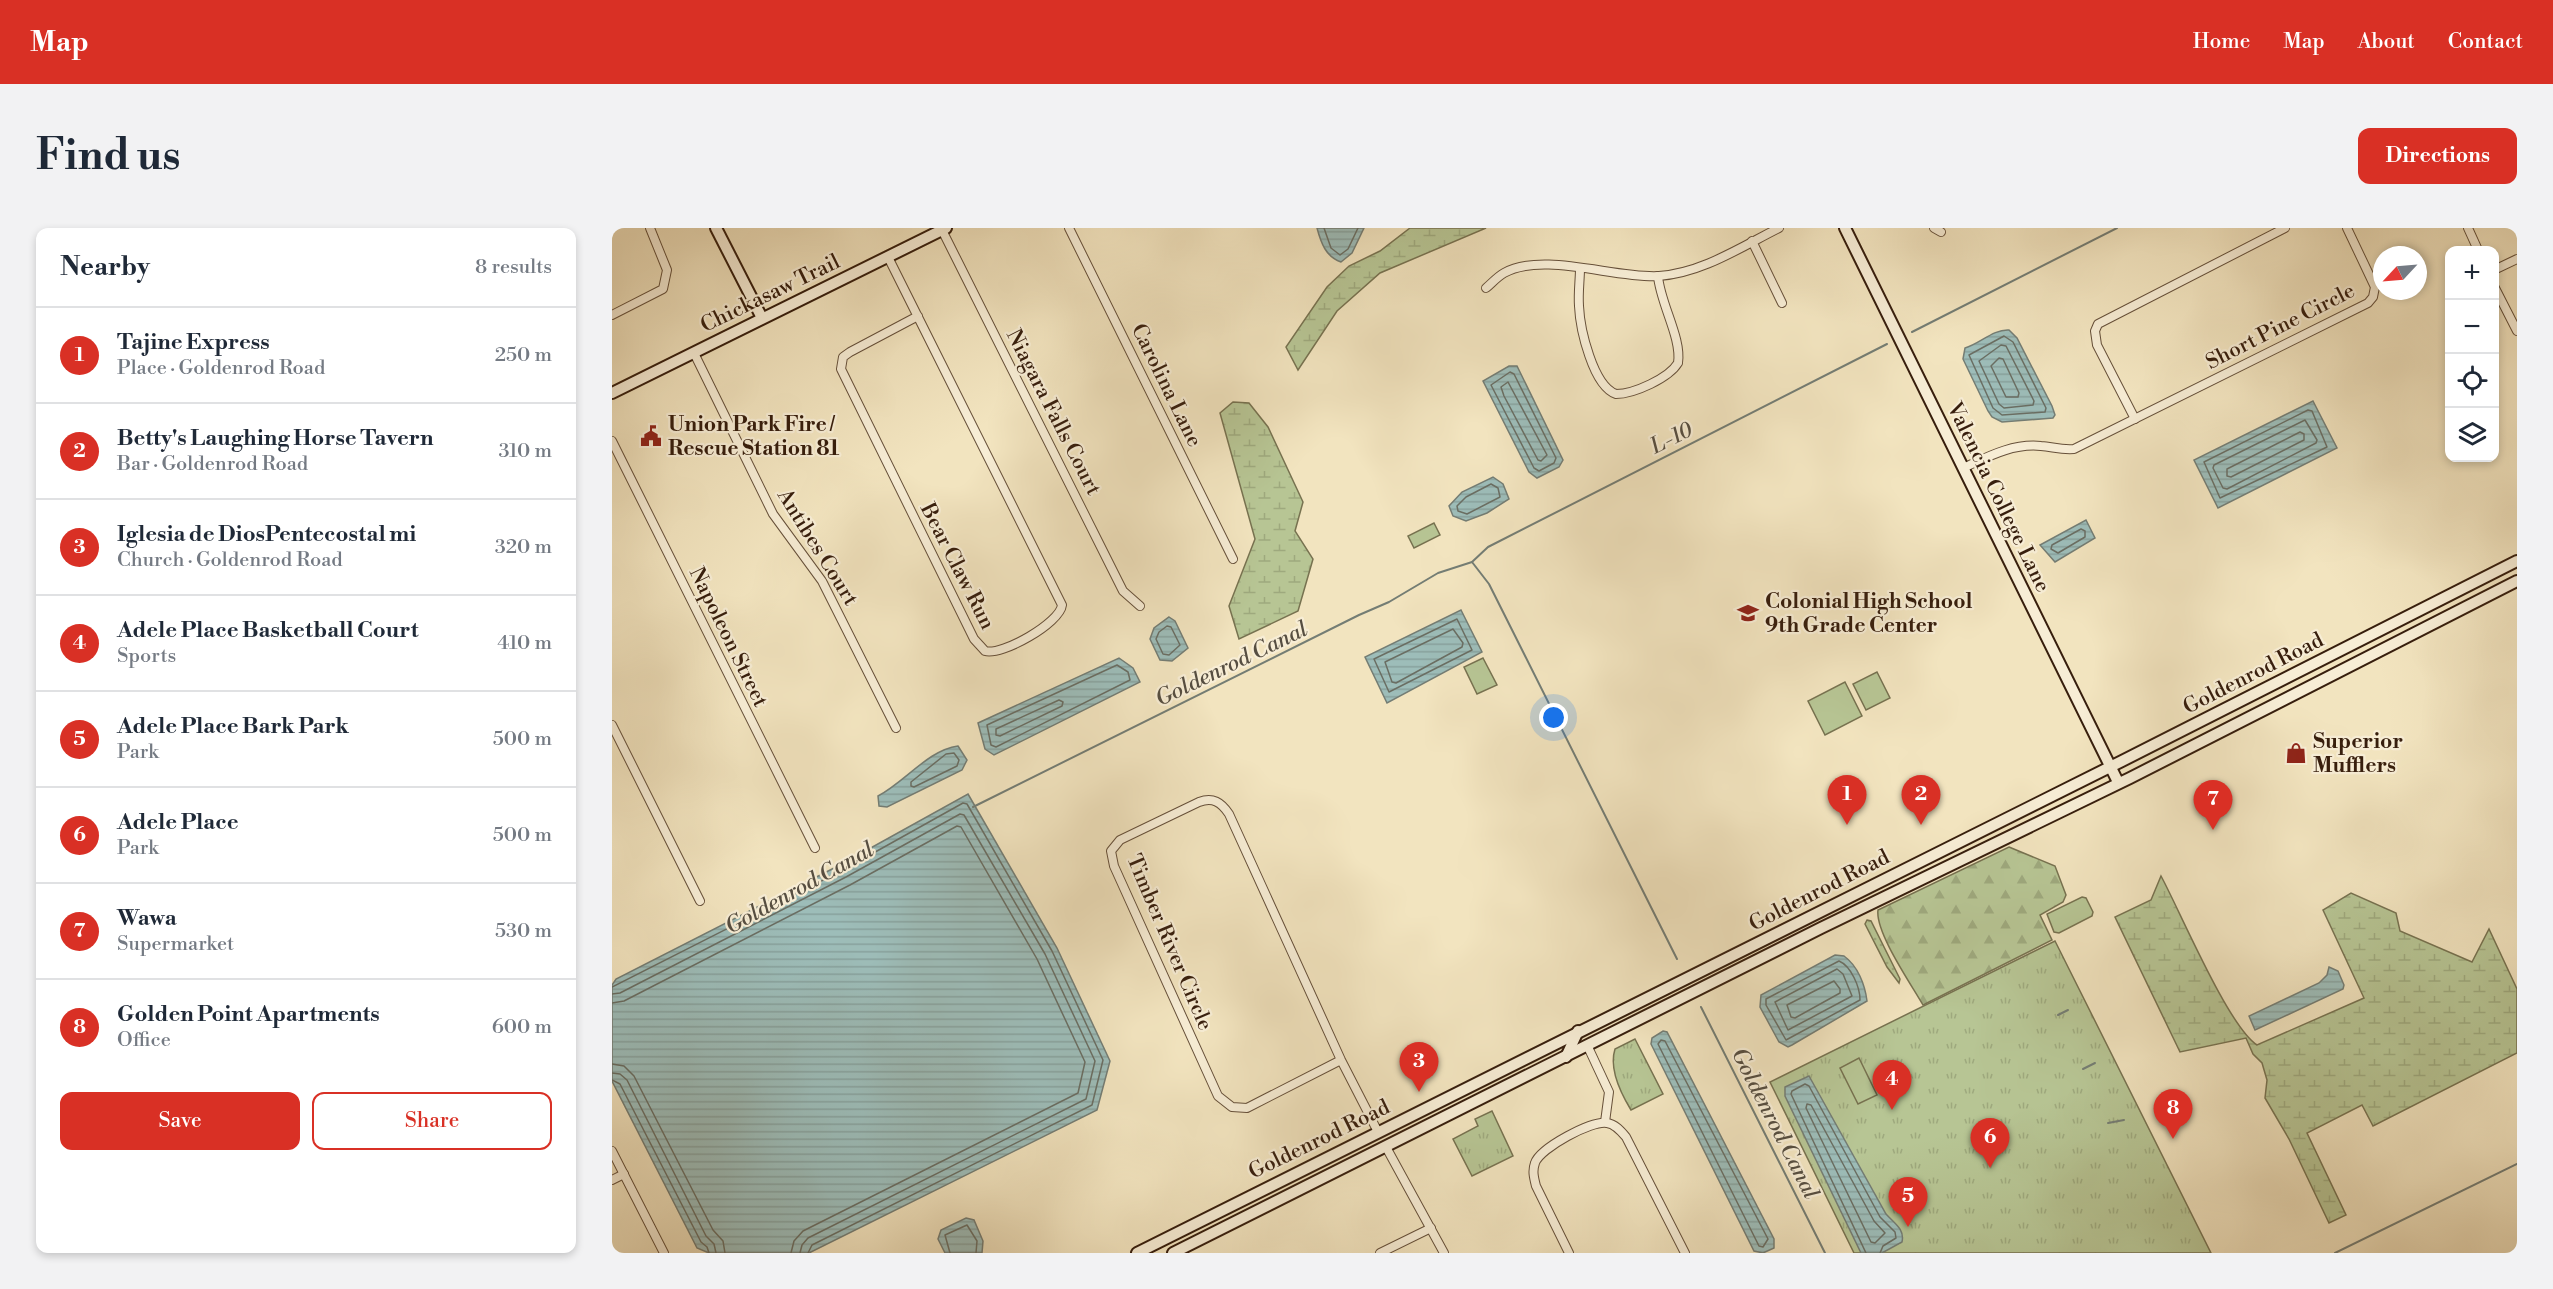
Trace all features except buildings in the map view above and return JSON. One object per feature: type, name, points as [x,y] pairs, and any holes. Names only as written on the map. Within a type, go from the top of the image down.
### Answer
[{"type":"main road","points":[[716,228],[762,318]]},
{"type":"main road","name":"Valencia College Lane","points":[[1845,228],[2118,782]]},
{"type":"main road","name":"Chickasaw Trail","points":[[612,393],[944,229]]},
{"type":"main road","name":"Goldenrod Road","points":[[1137,1253],[2517,561]]},
{"type":"main road","name":"Goldenrod Road","points":[[1173,1253],[2517,581]]},
{"type":"main road","points":[[2367,657],[2369,645],[2380,630]]},
{"type":"main road","points":[[1841,919],[1840,913],[1851,895]]},
{"type":"main road","points":[[1588,1047],[1592,1035],[1606,1018]]},
{"type":"main road","points":[[1566,1057],[1578,1031]]},
{"type":"street","points":[[612,315],[663,289],[667,270],[650,228]]},
{"type":"street","name":"Carolina Lane","points":[[1070,228],[1233,559]]},
{"type":"street","points":[[1486,288],[1503,274],[1516,268],[1534,266],[1658,276],[1699,267],[1779,228]]},
{"type":"street","points":[[2134,419],[2097,345],[2095,331],[2098,324],[2285,228]]},
{"type":"street","name":"Short Pine Circle","points":[[1963,468],[2001,451],[2021,446],[2074,449],[2367,303],[2373,297],[2375,286],[2347,228]]},
{"type":"street","points":[[2468,228],[2476,246]]},
{"type":"street","name":"Niagara Falls Court","points":[[944,229],[1124,591],[1140,606]]},
{"type":"street","points":[[1752,242],[1782,303]]},
{"type":"street","name":"Bear Claw Run","points":[[888,257],[918,316],[1062,605],[1061,613],[1054,621],[999,651],[985,651],[974,639],[841,369],[843,357],[850,352],[918,316]]},
{"type":"street","points":[[2499,268],[2517,259]]},
{"type":"street","points":[[1581,268],[1578,305],[1584,340],[1604,386],[1616,394],[1629,392],[1664,375],[1678,363],[1678,350],[1659,288],[1658,276]]},
{"type":"street","points":[[2499,296],[2517,331]]},
{"type":"street","name":"Antibes Court","points":[[694,353],[773,514],[822,581],[896,728]]},
{"type":"street","name":"Napoleon Street","points":[[612,441],[815,848]]},
{"type":"street","points":[[612,725],[700,901]]},
{"type":"street","name":"Timber River Circle","points":[[1341,1060],[1247,1108],[1232,1107],[1218,1096],[1113,866],[1112,852],[1120,840],[1198,801],[1207,798],[1221,803],[1229,814],[1341,1060],[1378,1132]]},
{"type":"street","points":[[1588,1047],[1609,1092],[1605,1122]]},
{"type":"street","points":[[1569,1253],[1536,1186],[1533,1176],[1535,1161],[1545,1148],[1590,1126],[1605,1122],[1617,1127],[1626,1137],[1685,1253]]},
{"type":"street","points":[[1386,1147],[1444,1253]]},
{"type":"street","points":[[612,1151],[664,1253]]},
{"type":"street","points":[[612,1180],[624,1174]]},
{"type":"street","points":[[1380,1253],[1431,1228]]},
{"type":"green space","points":[[1410,228],[1486,228],[1380,273],[1337,311],[1298,370],[1286,347],[1327,287],[1349,266],[1380,251]]},
{"type":"green space","points":[[1233,402],[1249,403],[1268,427],[1303,502],[1295,531],[1313,559],[1298,611],[1239,639],[1229,606],[1255,539],[1220,413]]},
{"type":"green space","points":[[1434,523],[1440,535],[1414,548],[1408,536]]},
{"type":"green space","points":[[1483,658],[1497,685],[1477,694],[1464,667]]},
{"type":"green space","points":[[1877,672],[1890,698],[1866,710],[1853,684]]},
{"type":"green space","points":[[1845,682],[1862,716],[1825,735],[1808,701]]},
{"type":"green space","points":[[2009,847],[2055,866],[2066,895],[2063,902],[2040,915],[2052,940],[1923,1005],[1888,944],[1882,931],[1878,910]]},
{"type":"green space","points":[[2161,876],[2232,1016],[2245,1034],[2257,1045],[2364,998],[2323,910],[2351,893],[2396,913],[2400,931],[2472,962],[2489,929],[2517,989],[2517,1053],[2373,1126],[2362,1105],[2307,1133],[2346,1215],[2329,1223],[2289,1139],[2265,1098],[2267,1080],[2262,1063],[2253,1054],[2246,1038],[2180,1052],[2115,917],[2151,900]]},
{"type":"green space","points":[[2082,897],[2086,898],[2093,912],[2092,916],[2059,933],[2054,932],[2047,914]]},
{"type":"green space","points":[[1867,920],[1871,921],[1900,979],[1899,983],[1887,967],[1865,924]]},
{"type":"green space","points":[[2055,941],[2211,1253],[1854,1253],[1770,1082]]},
{"type":"green space","points":[[1635,1039],[1663,1094],[1631,1110],[1623,1096],[1613,1064],[1615,1049]]},
{"type":"green space","points":[[1859,1058],[1877,1095],[1858,1104],[1840,1068]]},
{"type":"green space","points":[[1492,1111],[1513,1156],[1472,1176],[1453,1139],[1478,1126],[1475,1119]]},
{"type":"water","points":[[1317,228],[1364,228],[1352,253],[1341,262],[1328,253],[1322,244]]},
{"type":"water","points":[[2009,330],[2017,338],[2052,406],[2055,415],[2053,418],[2002,422],[1992,417],[1988,411],[1963,359],[1965,348],[1992,334]]},
{"type":"water","points":[[1509,366],[1517,366],[1563,460],[1559,467],[1537,478],[1529,472],[1483,381]]},
{"type":"water","points":[[2313,401],[2337,448],[2218,508],[2194,460]]},
{"type":"water","points":[[1493,477],[1503,484],[1509,499],[1487,513],[1466,521],[1453,516],[1449,506],[1462,492]]},
{"type":"water","points":[[2086,520],[2095,538],[2055,562],[2040,545]]},
{"type":"water","points":[[1461,610],[1482,652],[1387,703],[1365,657]]},
{"type":"water","points":[[1169,617],[1175,621],[1188,648],[1172,661],[1160,660],[1150,639],[1154,628]]},
{"type":"water","points":[[1119,658],[1133,668],[1140,682],[994,755],[985,749],[978,723]]},
{"type":"water","points":[[958,746],[967,760],[962,770],[887,807],[879,806],[878,796],[927,760]]},
{"type":"water","points":[[968,794],[1057,948],[1110,1061],[1097,1110],[809,1253],[709,1253],[697,1248],[612,1081],[612,985],[616,979],[840,865]]},
{"type":"water","points":[[1835,955],[1844,956],[1857,970],[1863,982],[1867,1001],[1788,1047],[1779,1042],[1760,1007],[1761,995]]},
{"type":"water","points":[[2329,967],[2338,971],[2344,985],[2343,989],[2255,1030],[2249,1016],[2319,983],[2327,975]]},
{"type":"water","points":[[1663,1031],[1667,1032],[1774,1239],[1774,1248],[1763,1253],[1754,1251],[1651,1044],[1652,1038]]},
{"type":"water","points":[[1809,1076],[1886,1214],[1902,1233],[1902,1242],[1882,1253],[1861,1253],[1785,1096],[1785,1087]]},
{"type":"water","points":[[966,1218],[974,1220],[983,1241],[982,1253],[945,1253],[938,1239],[941,1230]]},
{"type":"waterway","name":"L-10","points":[[1912,332],[2117,228]]},
{"type":"waterway","name":"Goldenrod Canal","points":[[973,807],[1389,602],[1438,573],[1472,562],[1488,547],[1887,344]]},
{"type":"waterway","name":"Goldenrod Canal","points":[[1472,562],[1489,584],[1677,959]]},
{"type":"waterway","name":"Goldenrod Canal","points":[[1701,1007],[1825,1253]]},
{"type":"waterway","points":[[2058,1015],[2068,1010]]},
{"type":"waterway","points":[[2083,1069],[2095,1063]]},
{"type":"waterway","points":[[2108,1123],[2124,1120]]},
{"type":"waterway","name":"Goldenrod Canal","points":[[2335,1253],[2517,1164]]},
{"type":"place","name":"Union Park Fire / Rescue Station 81","points":[[651,436]]},
{"type":"place","name":"Colonial High School 9th Grade Center","points":[[1748,613]]},
{"type":"place","name":"Superior Mufflers","points":[[2296,753]]},
{"type":"place","name":"Tajine Express","points":[[1847,825]]},
{"type":"place","name":"Betty's Laughing Horse Tavern","points":[[1921,825]]},
{"type":"place","name":"Wawa","points":[[2213,830]]},
{"type":"place","name":"Iglesia de DiosPentecostal mi","points":[[1419,1092]]},
{"type":"place","name":"Adele Place Basketball Court","points":[[1892,1110]]},
{"type":"place","name":"Golden Point Apartments","points":[[2173,1139]]},
{"type":"place","name":"Adele Place","points":[[1990,1168]]},
{"type":"place","name":"Adele Place Bark Park","points":[[1908,1227]]}]
